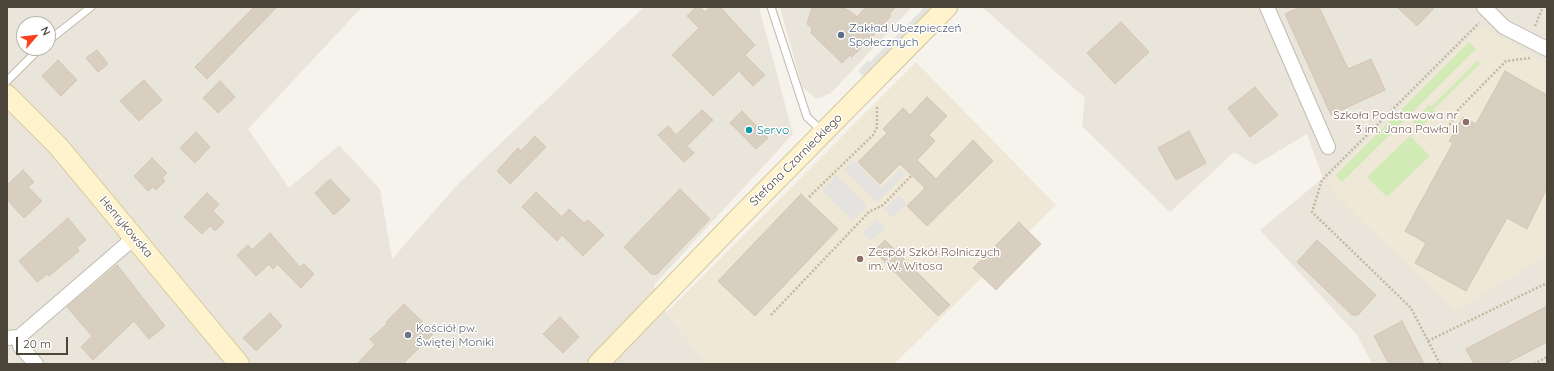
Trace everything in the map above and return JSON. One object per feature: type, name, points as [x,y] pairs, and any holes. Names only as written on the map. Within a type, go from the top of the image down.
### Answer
[{"type":"street","name":"Stefana Czarnieckiego","points":[[598,364],[823,132],[947,7]]},
{"type":"street","points":[[1267,7],[1328,147]]},
{"type":"street","points":[[1483,13],[1504,27],[1547,49]]},
{"type":"street","name":"Henrykowska","points":[[7,95],[58,146],[239,364]]},
{"type":"street","points":[[36,364],[13,338],[134,237]]},
{"type":"lane","points":[[56,35],[91,7]]},
{"type":"lane","points":[[771,7],[807,117],[823,132]]},
{"type":"lane","points":[[7,82],[32,56]]},
{"type":"path","points":[[1533,30],[1543,7]]},
{"type":"path","points":[[1440,364],[1410,308],[1312,212],[1322,180],[1483,13]]},
{"type":"path","points":[[1446,132],[1457,111],[1506,61],[1535,58]]},
{"type":"path","points":[[809,197],[873,135],[877,127],[877,103]]},
{"type":"path","points":[[771,315],[869,212],[883,205],[912,175]]},
{"type":"path","points":[[1428,341],[1547,283]]},
{"type":"path","points":[[1534,364],[1547,357]]},
{"type":"shaded area","points":[[7,7],[362,7],[248,129],[289,188],[339,145],[380,189],[392,259],[460,182],[644,7],[759,7],[793,134],[654,285],[666,313],[708,364],[7,364]]},
{"type":"shaded area","points":[[780,7],[912,7],[831,93],[817,99],[802,87]]},
{"type":"shaded area","points":[[925,7],[933,7],[864,77],[858,71],[868,60],[870,62]]},
{"type":"shaded area","points":[[982,7],[1547,7],[1547,364],[1372,364],[1357,335],[1260,230],[1323,178],[1307,134],[1255,165],[1234,152],[1170,212],[1082,126],[1085,98]]},
{"type":"shaded area","name":"Szkoła Podstawowa nr 3 im. Jana Pawła II","points":[[1481,26],[1547,63],[1547,256],[1455,311],[1333,193],[1326,181]]},
{"type":"shaded area","name":"Zespół Szkół Rolniczych im. W. Witosa","points":[[916,62],[1056,205],[894,364],[708,364],[666,313]]},
{"type":"shaded area","points":[[854,160],[881,188],[900,169],[906,174],[877,202],[844,169]]},
{"type":"shaded area","points":[[836,175],[867,206],[853,221],[822,190]]},
{"type":"shaded area","points":[[899,195],[907,203],[893,218],[885,209]]},
{"type":"shaded area","points":[[877,219],[885,227],[871,241],[863,233]]},
{"type":"green space","points":[[1469,42],[1476,49],[1342,182],[1336,175]]},
{"type":"green space","points":[[1477,61],[1480,64],[1434,109],[1436,112],[1420,128],[1413,121],[1429,105],[1431,107]]},
{"type":"green space","points":[[1410,136],[1430,156],[1387,197],[1367,177]]},
{"type":"building","points":[[254,7],[277,7],[207,79],[195,67]]},
{"type":"building","points":[[696,7],[700,7],[705,12],[711,7],[720,7],[755,45],[745,55],[765,75],[753,86],[739,71],[713,96],[672,55],[699,28],[687,16]]},
{"type":"building","name":"Zakład Ubezpieczeń Społecznych","points":[[812,7],[840,7],[848,10],[857,17],[866,7],[896,7],[889,14],[891,16],[866,43],[852,57],[850,55],[842,63],[811,33],[812,28],[807,24]]},
{"type":"building","points":[[1300,7],[1319,7],[1348,69],[1371,59],[1385,90],[1331,115],[1285,14]]},
{"type":"building","points":[[1397,7],[1435,7],[1417,26]]},
{"type":"building","points":[[1121,22],[1149,52],[1115,84],[1087,53]]},
{"type":"building","points":[[97,50],[108,64],[98,72],[86,58]]},
{"type":"building","points":[[58,60],[77,80],[61,96],[42,76]]},
{"type":"building","points":[[1505,71],[1547,95],[1547,188],[1527,229],[1507,218],[1466,291],[1415,263],[1426,243],[1405,231],[1453,143],[1449,141],[1463,117],[1476,124]]},
{"type":"building","points":[[144,80],[162,100],[139,121],[120,101]]},
{"type":"building","points":[[220,81],[235,97],[218,113],[203,98]]},
{"type":"building","points":[[1255,87],[1278,115],[1250,137],[1228,108]]},
{"type":"building","points":[[927,97],[947,116],[929,135],[935,141],[917,160],[936,179],[973,140],[993,161],[927,226],[907,206],[925,188],[900,164],[880,184],[858,162],[887,133],[883,129],[903,108],[910,115]]},
{"type":"building","points":[[702,110],[713,120],[687,146],[694,153],[684,162],[658,135],[668,126],[676,135]]},
{"type":"building","name":"Servo","points":[[742,111],[768,138],[756,149],[730,123]]},
{"type":"building","points":[[1189,131],[1206,163],[1176,180],[1158,148]]},
{"type":"building","points":[[196,132],[210,147],[195,163],[180,148]]},
{"type":"building","points":[[535,136],[546,147],[510,184],[497,171],[518,148],[521,151]]},
{"type":"building","points":[[152,158],[167,173],[162,178],[165,181],[156,190],[153,187],[148,191],[134,176]]},
{"type":"building","points":[[23,170],[34,182],[28,187],[42,201],[24,218],[7,200],[7,185]]},
{"type":"building","points":[[330,179],[350,200],[334,215],[315,193]]},
{"type":"building","points":[[680,189],[710,219],[657,274],[651,274],[624,247]]},
{"type":"building","points":[[536,192],[562,217],[569,209],[584,223],[588,220],[604,235],[583,256],[562,235],[557,241],[522,207]]},
{"type":"building","points":[[207,193],[219,204],[213,211],[224,222],[215,231],[210,226],[202,234],[184,217]]},
{"type":"building","points":[[801,194],[838,229],[755,316],[718,281]]},
{"type":"building","points":[[68,218],[86,240],[77,248],[79,251],[49,276],[47,274],[37,282],[19,261]]},
{"type":"building","points":[[1019,222],[1041,244],[996,290],[973,268]]},
{"type":"building","points":[[270,233],[300,267],[304,264],[314,274],[301,288],[277,264],[273,269],[269,264],[256,276],[237,255],[248,245],[252,250]]},
{"type":"building","points":[[885,240],[950,305],[938,316],[874,251]]},
{"type":"building","points":[[1317,240],[1376,295],[1358,315],[1352,315],[1297,262]]},
{"type":"building","points":[[117,265],[165,326],[149,339],[134,321],[93,360],[81,347],[92,336],[67,307]]},
{"type":"building","name":"Kościół pw. Świętej Moniki","points":[[404,304],[434,333],[403,364],[357,364],[375,345],[370,339],[387,324],[386,322]]},
{"type":"building","points":[[1547,306],[1547,342],[1505,364],[1474,364],[1466,349]]},
{"type":"building","points":[[270,313],[282,326],[256,351],[243,338]]},
{"type":"building","points":[[560,317],[579,337],[563,353],[543,334]]},
{"type":"building","points":[[1402,321],[1424,364],[1389,364],[1374,336]]},
{"type":"place","name":"Zakład Ubezpieczeń Społecznych","points":[[841,35]]},
{"type":"place","name":"Szkoła Podstawowa nr 3 im. Jana Pawła II","points":[[1466,122]]},
{"type":"place","name":"Servo","points":[[749,130]]},
{"type":"place","name":"Zespół Szkół Rolniczych im. W. Witosa","points":[[860,259]]},
{"type":"place","name":"Kościół pw. Świętej Moniki","points":[[408,335]]}]
